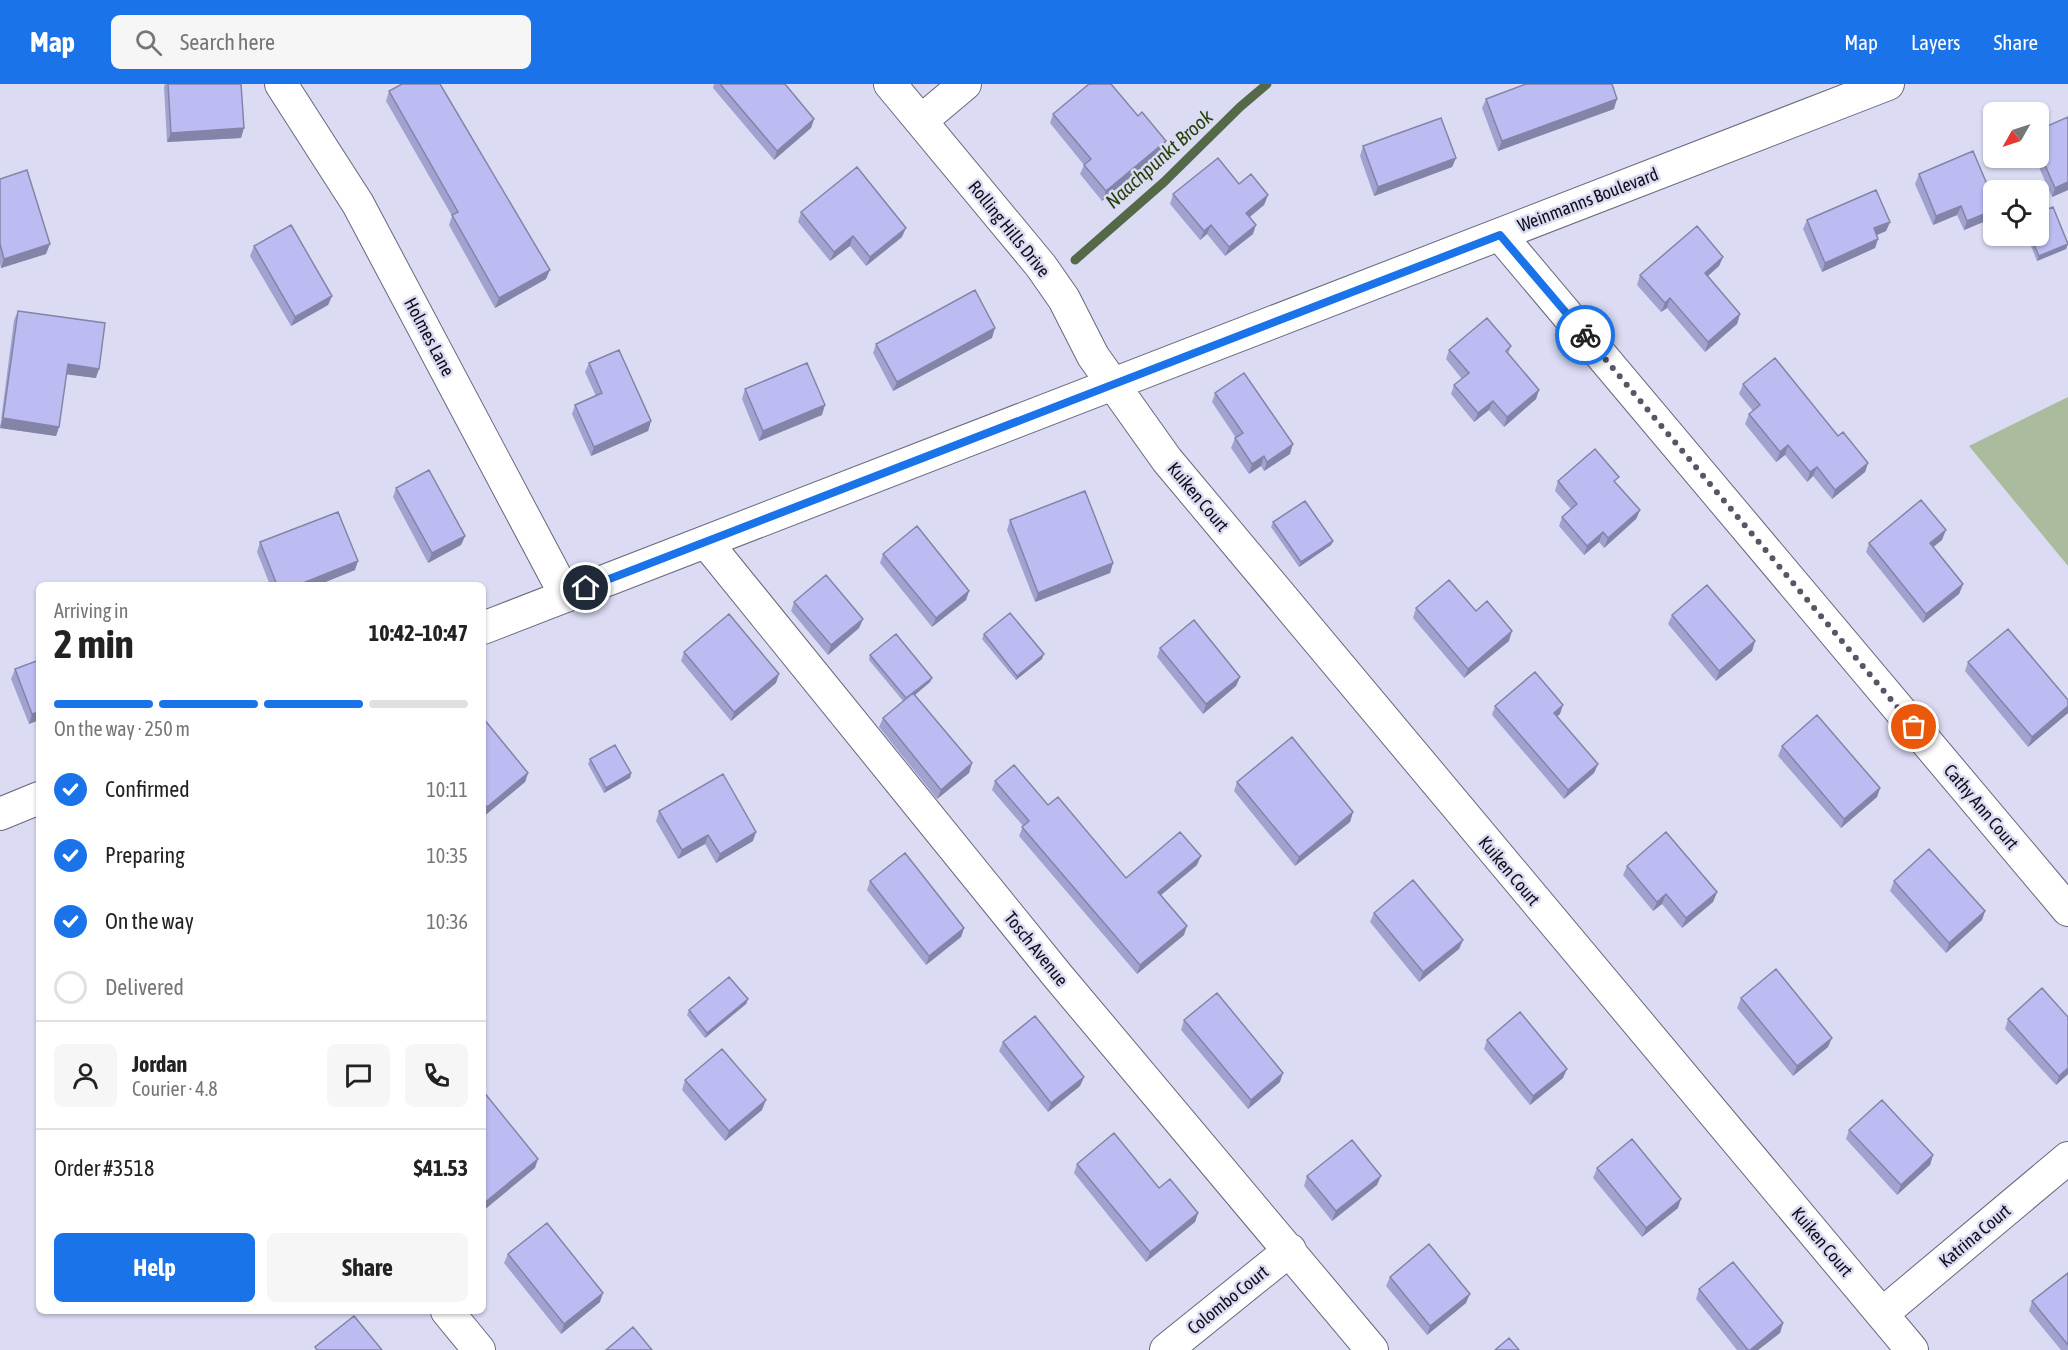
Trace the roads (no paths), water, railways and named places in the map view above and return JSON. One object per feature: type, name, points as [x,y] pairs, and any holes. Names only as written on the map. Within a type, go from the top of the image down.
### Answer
[{"type":"street","name":"Holmes Lane","points":[[281,84],[358,204],[566,596]]},
{"type":"street","name":"Rolling Hills Drive","points":[[890,84],[1041,266],[1064,299],[1093,356],[1112,386]]},
{"type":"street","points":[[921,121],[965,84]]},
{"type":"street","name":"Weinmanns Boulevard","points":[[486,627],[1888,84]]},
{"type":"street","name":"Cathy Ann Court","points":[[1500,235],[2068,910]]},
{"type":"street","name":"Kuiken Court","points":[[1112,386],[1182,478],[1584,962],[1912,1350]]},
{"type":"street","name":"Tosch Avenue","points":[[706,542],[1057,975],[1372,1350]]},
{"type":"street","name":"Katrina Court","points":[[1882,1314],[2068,1158]]},
{"type":"street","name":"Colombo Court","points":[[1166,1350],[1290,1250]]},
{"type":"street","points":[[449,1314],[479,1350]]},
{"type":"waterway","name":"Naachpunkt Brook","points":[[1075,260],[1164,182],[1240,107],[1267,84]]}]
